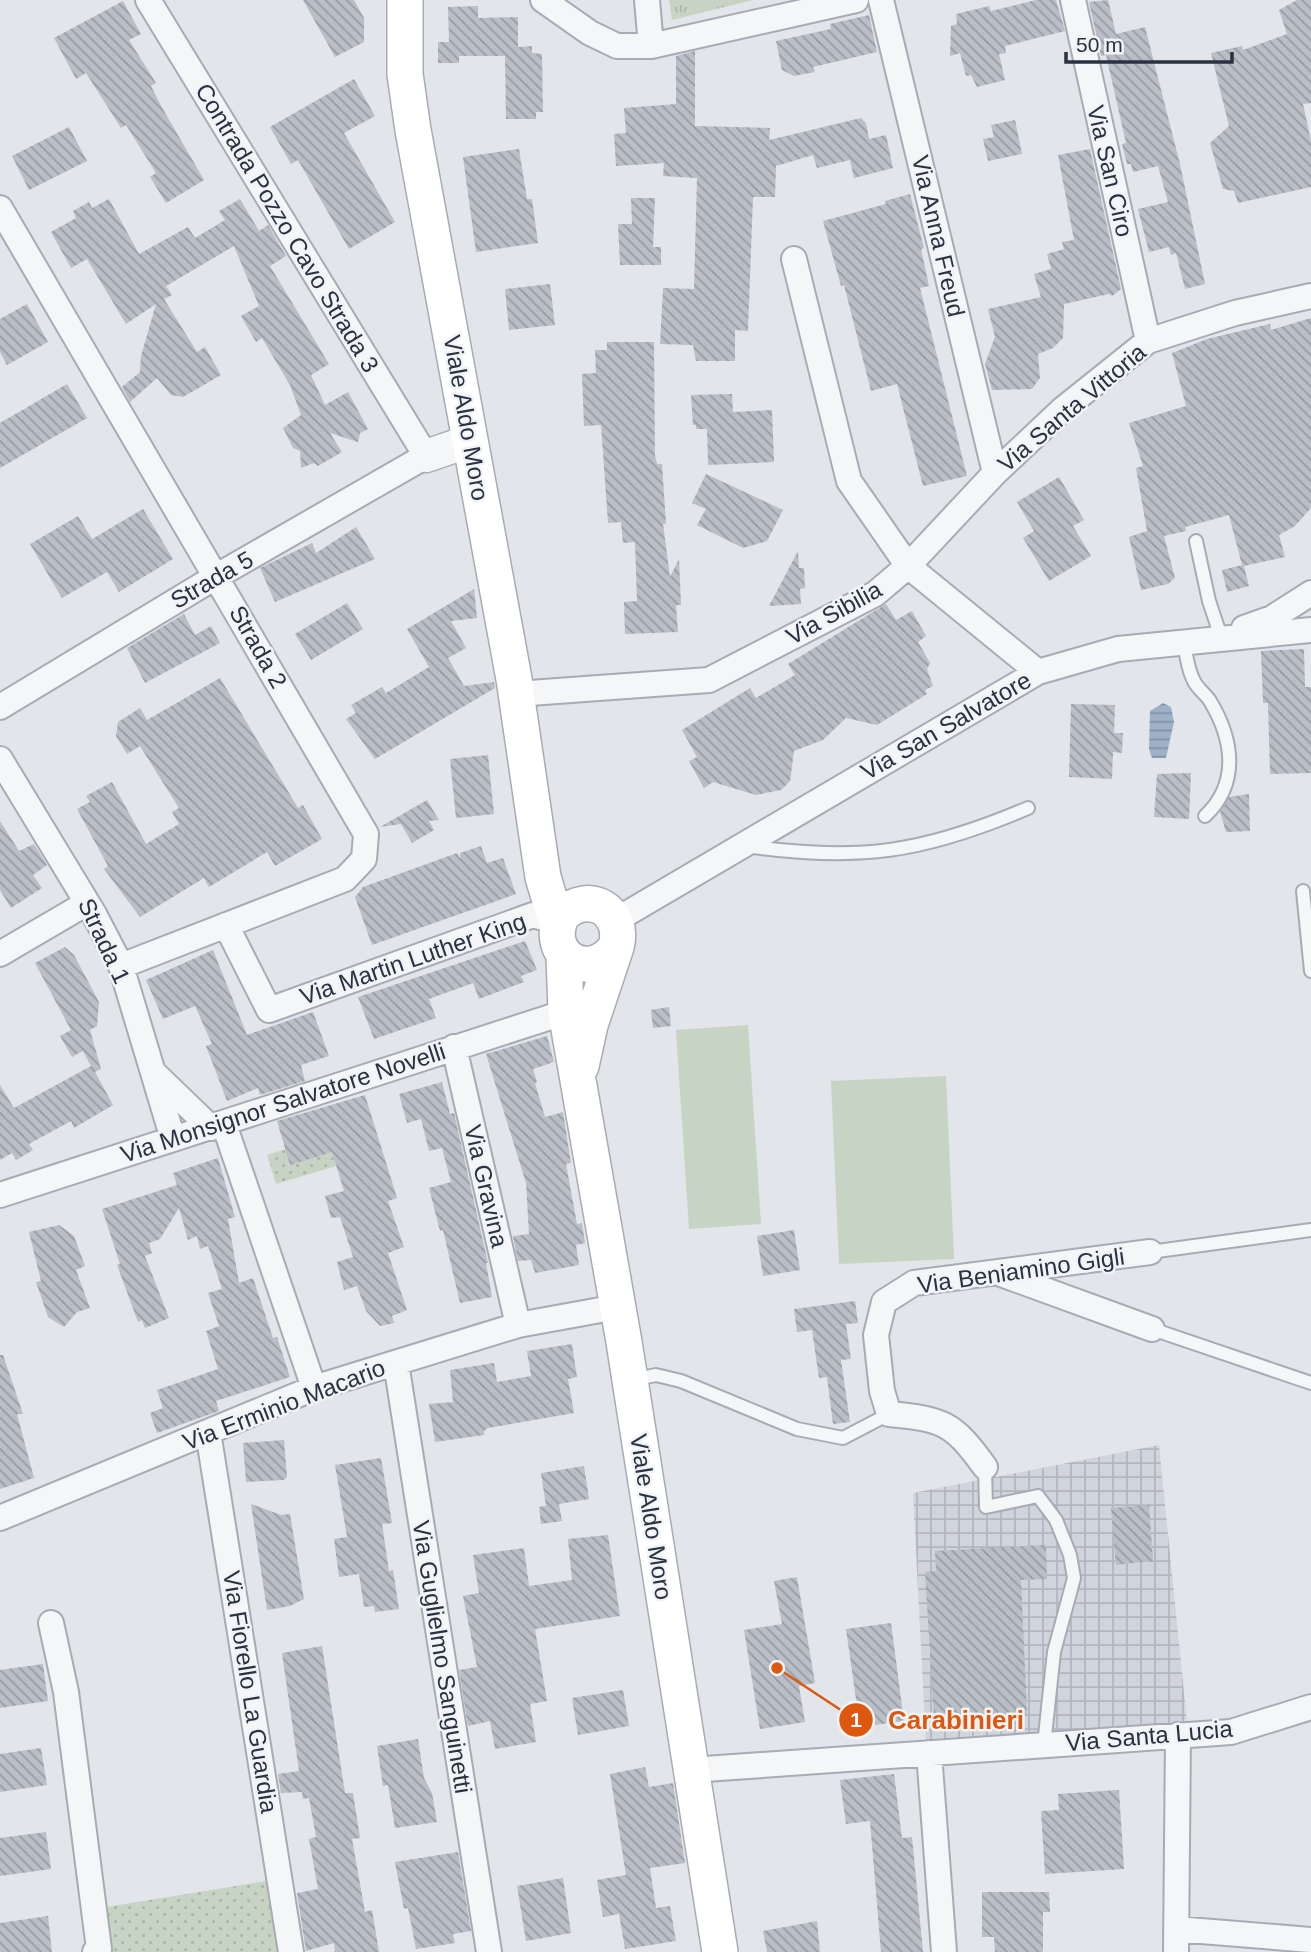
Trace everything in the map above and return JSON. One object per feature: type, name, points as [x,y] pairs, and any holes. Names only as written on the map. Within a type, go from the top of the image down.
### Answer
[{"type":"main road","name":"Viale Aldo Moro","points":[[405,0],[405,74],[413,130],[516,694],[543,877],[560,934],[566,1012],[630,1380],[720,1952]]},
{"type":"main road","name":"Viale Aldo Moro","points":[[537,835],[559,872],[607,923],[578,1083]]},
{"type":"main road","points":[[570,908],[607,923],[610,956],[592,965],[572,961],[560,934],[570,908]]},
{"type":"street","name":"Contrada Pozzo Cavo Strada 3","points":[[148,0],[426,456]]},
{"type":"street","points":[[543,0],[590,33],[617,46],[652,46],[821,3],[856,0]]},
{"type":"street","points":[[647,0],[652,46]]},
{"type":"street","name":"Via Anna Freud","points":[[881,0],[995,473]]},
{"type":"street","name":"Via San Ciro","points":[[1073,0],[1148,341]]},
{"type":"street","name":"Strada 2","points":[[0,208],[366,834],[363,859],[345,879],[121,966]]},
{"type":"street","name":"Via Sibilia","points":[[516,694],[709,680],[875,594],[908,566],[849,481],[794,259]]},
{"type":"street","name":"Via Santa Vittoria","points":[[908,566],[995,473],[1063,409],[1148,341],[1235,313],[1311,296]]},
{"type":"street","points":[[426,456],[470,441]]},
{"type":"street","name":"Strada 5","points":[[0,707],[217,576],[426,456]]},
{"type":"street","points":[[908,566],[1038,673]]},
{"type":"street","points":[[1221,637],[1272,618],[1311,593]]},
{"type":"street","name":"Via San Salvatore","points":[[607,923],[1038,673],[1118,649],[1311,630]]},
{"type":"street","name":"Strada 1","points":[[0,759],[87,902],[121,966],[173,1139]]},
{"type":"street","points":[[0,954],[87,902]]},
{"type":"street","name":"Via Martin Luther King","points":[[226,925],[269,1010],[533,915],[560,934]]},
{"type":"street","name":"Via Monsignor Salvatore Novelli","points":[[0,1195],[566,1012]]},
{"type":"street","name":"Via Gravina","points":[[454,1047],[518,1325]]},
{"type":"street","points":[[152,1071],[217,1126],[314,1388]]},
{"type":"street","name":"Via Beniamino Gigli","points":[[890,1414],[882,1391],[876,1335],[884,1302],[914,1283],[1150,1252]]},
{"type":"street","points":[[997,1273],[1152,1329]]},
{"type":"street","name":"Via Erminio Macario","points":[[0,1518],[314,1388],[518,1325],[617,1307]]},
{"type":"street","name":"Via Guglielmo Sanguinetti","points":[[396,1363],[489,1952]]},
{"type":"street","points":[[890,1414],[943,1422],[962,1434],[985,1467]]},
{"type":"street","name":"Via Fiorello La Guardia","points":[[208,1432],[291,1952]]},
{"type":"street","points":[[51,1623],[66,1692],[99,1949],[95,1952]]},
{"type":"street","name":"Via Santa Lucia","points":[[691,1770],[1231,1732],[1311,1707]]},
{"type":"street","points":[[1178,1735],[1176,1940],[1311,1940]]},
{"type":"street","points":[[929,1753],[944,1952]]},
{"type":"lane","points":[[1196,541],[1209,601],[1221,637]]},
{"type":"lane","points":[[1184,641],[1194,683],[1208,698],[1221,723],[1228,748],[1230,772],[1227,789],[1205,817]]},
{"type":"lane","points":[[742,846],[826,856],[871,854],[923,845],[974,831],[1028,807]]},
{"type":"lane","points":[[1303,891],[1311,971]]},
{"type":"lane","points":[[1150,1252],[1311,1230]]},
{"type":"lane","points":[[1152,1329],[1311,1383]]},
{"type":"lane","points":[[630,1380],[656,1375],[681,1381],[797,1429],[843,1438],[890,1414]]},
{"type":"lane","points":[[985,1467],[986,1507],[1038,1496],[1056,1520],[1070,1555],[1074,1578],[1054,1652],[1044,1745]]},
{"type":"shaded area","points":[[1159,1445],[1187,1722],[926,1744],[913,1493]]},
{"type":"green space","points":[[669,0],[753,0],[672,20]]},
{"type":"green space","points":[[748,1025],[761,1224],[689,1229],[676,1030]]},
{"type":"green space","points":[[946,1076],[954,1259],[839,1264],[831,1081]]},
{"type":"green space","points":[[286,1149],[332,1152],[336,1166],[276,1184],[267,1155]]},
{"type":"green space","points":[[266,1881],[278,1952],[108,1952],[100,1908]]},
{"type":"water","points":[[1163,703],[1171,707],[1174,722],[1166,758],[1152,758],[1149,749],[1150,711]]},
{"type":"building","points":[[303,0],[354,0],[364,18],[364,42],[335,57]]},
{"type":"building","points":[[1036,0],[1056,0],[1065,31],[1005,46],[1006,53],[999,54],[1005,80],[977,87],[971,75],[966,76],[960,53],[950,56],[951,26],[957,24],[956,14],[989,6],[991,11]]},
{"type":"building","points":[[1108,0],[1116,34],[1145,27],[1180,164],[1205,284],[1185,289],[1176,253],[1171,255],[1169,247],[1149,252],[1138,209],[1168,202],[1158,166],[1133,172],[1131,164],[1127,164],[1122,144],[1126,143],[1106,55],[1101,56],[1089,2]]},
{"type":"building","points":[[1297,0],[1311,0],[1311,103],[1303,104],[1311,141],[1311,187],[1238,203],[1234,191],[1223,189],[1210,143],[1229,126],[1211,53],[1242,46],[1243,50],[1287,34],[1279,10]]},
{"type":"building","points":[[123,1],[141,34],[129,40],[156,83],[151,86],[204,180],[166,203],[150,177],[156,173],[126,125],[121,128],[86,73],[76,79],[54,38]]},
{"type":"building","points":[[478,6],[478,18],[518,17],[518,47],[532,46],[532,53],[542,54],[543,112],[536,112],[536,119],[506,119],[505,56],[459,56],[459,63],[438,63],[438,42],[449,42],[448,7]]},
{"type":"building","points":[[869,15],[877,52],[813,67],[815,72],[794,76],[782,70],[776,41],[831,29],[830,24]]},
{"type":"building","points":[[695,51],[695,126],[770,128],[769,140],[861,118],[866,123],[869,139],[886,135],[893,168],[854,178],[850,160],[817,168],[813,155],[776,166],[775,197],[753,197],[748,331],[735,330],[735,361],[696,361],[693,345],[660,344],[663,288],[694,289],[697,178],[663,176],[664,163],[616,166],[614,134],[626,133],[624,108],[676,104],[676,56]]},
{"type":"building","points":[[354,79],[375,116],[344,133],[395,222],[349,249],[298,160],[291,164],[270,127]]},
{"type":"building","points":[[1015,120],[1022,154],[988,161],[983,139],[994,137],[991,125]]},
{"type":"building","points":[[69,127],[87,161],[29,190],[12,156]]},
{"type":"building","points":[[519,149],[527,199],[532,199],[538,243],[476,252],[463,157]]},
{"type":"building","points":[[1090,149],[1121,289],[1112,296],[1109,294],[1064,304],[1063,338],[1053,348],[1038,354],[1040,378],[1032,389],[992,390],[985,364],[995,337],[988,309],[1041,297],[1034,274],[1051,269],[1047,254],[1064,249],[1062,242],[1074,240],[1058,155]]},
{"type":"building","points":[[910,194],[924,248],[921,249],[929,286],[920,288],[967,476],[923,486],[897,384],[871,391],[844,285],[841,286],[823,221],[886,204],[885,201]]},
{"type":"building","points":[[631,198],[655,198],[653,247],[661,247],[661,265],[620,265],[618,224],[632,224]]},
{"type":"building","points":[[109,199],[139,254],[188,227],[195,238],[225,220],[219,211],[240,199],[259,231],[268,225],[286,256],[270,266],[329,364],[311,375],[325,405],[348,392],[368,429],[360,433],[358,442],[330,433],[342,452],[318,466],[314,463],[301,468],[300,451],[293,448],[283,428],[301,415],[290,385],[262,338],[256,342],[241,316],[259,306],[234,246],[166,286],[172,295],[164,299],[197,352],[205,347],[221,375],[183,397],[171,395],[157,378],[130,402],[122,387],[140,372],[141,356],[156,304],[126,324],[87,259],[71,268],[51,232],[76,218],[73,211],[89,202],[92,208]]},
{"type":"building","points":[[550,284],[555,325],[509,330],[505,289]]},
{"type":"building","points":[[27,304],[48,342],[7,365],[0,352],[0,319]]},
{"type":"building","points":[[1311,318],[1311,508],[1295,526],[1279,535],[1285,557],[1244,566],[1249,586],[1227,592],[1222,570],[1242,565],[1229,515],[1185,527],[1186,531],[1164,536],[1175,578],[1168,584],[1141,590],[1129,537],[1147,531],[1136,468],[1143,466],[1129,423],[1186,406],[1172,353],[1207,339],[1270,324],[1271,330]]},
{"type":"building","points":[[607,342],[654,342],[655,456],[657,464],[662,464],[666,524],[663,524],[670,577],[679,559],[681,605],[676,605],[678,632],[625,634],[624,602],[637,601],[635,542],[623,543],[621,522],[608,523],[601,425],[584,426],[582,374],[596,373],[595,350],[607,350]]},
{"type":"building","points":[[67,384],[87,418],[0,468],[0,423]]},
{"type":"building","points":[[732,394],[733,412],[772,410],[774,462],[708,465],[707,429],[696,429],[696,425],[693,425],[691,395]]},
{"type":"building","points":[[706,474],[783,510],[767,541],[743,548],[697,525],[706,509],[692,503]]},
{"type":"building","points":[[1059,477],[1084,520],[1073,526],[1091,556],[1049,581],[1023,538],[1034,531],[1017,502]]},
{"type":"building","points":[[143,509],[173,559],[119,592],[107,572],[62,598],[30,544],[78,516],[92,539]]},
{"type":"building","points":[[356,527],[375,559],[275,602],[260,568],[312,543],[316,553]]},
{"type":"building","points":[[798,551],[799,568],[804,568],[805,588],[800,589],[801,604],[769,606]]},
{"type":"building","points":[[474,589],[477,618],[451,621],[466,648],[448,658],[464,686],[494,682],[495,688],[375,759],[346,719],[356,713],[351,705],[382,687],[386,693],[429,667],[407,629]]},
{"type":"building","points":[[347,603],[363,629],[311,660],[295,634]]},
{"type":"building","points":[[886,604],[896,620],[912,611],[926,636],[918,642],[930,663],[927,669],[933,686],[925,690],[927,694],[877,725],[846,718],[823,740],[794,751],[790,781],[781,790],[756,795],[713,782],[704,788],[689,761],[697,757],[682,730],[750,688],[756,698],[795,675],[788,664]]},
{"type":"building","points":[[184,614],[195,635],[211,626],[220,643],[145,683],[127,648]]},
{"type":"building","points":[[1304,649],[1305,687],[1311,687],[1311,773],[1270,774],[1268,703],[1263,703],[1261,651]]},
{"type":"building","points":[[220,678],[298,808],[303,805],[322,839],[275,866],[267,852],[209,887],[204,878],[140,917],[104,869],[108,866],[77,809],[90,802],[86,796],[112,782],[146,844],[179,824],[172,812],[179,808],[140,746],[127,754],[116,736],[118,722],[140,708],[147,720]]},
{"type":"building","points":[[1071,704],[1115,705],[1114,733],[1123,733],[1122,753],[1113,752],[1112,779],[1069,777]]},
{"type":"building","points":[[488,755],[494,814],[456,818],[450,759]]},
{"type":"building","points":[[1191,773],[1189,819],[1154,817],[1157,774]]},
{"type":"building","points":[[1249,794],[1250,831],[1226,832],[1220,812],[1229,797]]},
{"type":"building","points":[[427,800],[439,820],[429,821],[434,830],[412,843],[401,824],[380,827]]},
{"type":"building","points":[[0,821],[19,851],[34,844],[47,865],[33,875],[42,888],[11,908],[0,890]]},
{"type":"building","points":[[481,846],[487,863],[503,858],[516,894],[372,945],[355,897],[363,887],[457,853],[460,858],[460,853]]},
{"type":"building","points":[[525,941],[537,970],[521,976],[524,982],[479,999],[473,983],[429,999],[436,1018],[374,1039],[358,997]]},
{"type":"building","points":[[65,947],[74,955],[99,1002],[97,1026],[90,1030],[101,1069],[95,1072],[113,1105],[74,1128],[71,1121],[29,1144],[33,1150],[16,1160],[12,1153],[0,1160],[0,1085],[14,1108],[91,1066],[83,1051],[72,1057],[60,1036],[71,1030],[35,963]]},
{"type":"building","points":[[213,950],[247,1035],[313,1012],[329,1056],[301,1065],[305,1081],[260,1095],[258,1088],[227,1101],[206,1046],[212,1044],[195,1006],[163,1019],[146,980]]},
{"type":"building","points":[[669,1007],[671,1026],[653,1028],[651,1010]]},
{"type":"building","points":[[547,1036],[554,1062],[533,1069],[537,1082],[535,1083],[545,1117],[563,1112],[571,1163],[566,1164],[577,1224],[582,1223],[585,1243],[576,1245],[579,1265],[535,1273],[531,1260],[518,1261],[513,1236],[529,1234],[526,1183],[486,1054]]},
{"type":"building","points":[[442,1082],[450,1114],[454,1113],[488,1263],[492,1297],[460,1303],[443,1230],[440,1231],[429,1188],[451,1182],[442,1148],[429,1151],[421,1119],[407,1123],[399,1094]]},
{"type":"building","points":[[365,1095],[397,1198],[388,1201],[404,1247],[388,1253],[407,1310],[392,1316],[394,1323],[380,1326],[366,1311],[357,1286],[344,1290],[337,1262],[353,1257],[340,1217],[331,1218],[325,1196],[344,1191],[332,1152],[290,1165],[277,1121]]},
{"type":"building","points":[[218,1158],[235,1217],[228,1219],[239,1283],[253,1278],[273,1338],[277,1337],[290,1377],[216,1401],[219,1411],[157,1433],[150,1413],[163,1408],[157,1390],[218,1369],[206,1331],[219,1326],[208,1293],[222,1289],[208,1246],[200,1249],[197,1236],[188,1240],[179,1208],[160,1239],[149,1243],[152,1253],[145,1256],[169,1318],[145,1328],[142,1320],[138,1322],[117,1265],[120,1264],[102,1209],[177,1185],[173,1173]]},
{"type":"building","points":[[59,1225],[74,1236],[85,1266],[76,1270],[90,1308],[77,1312],[64,1327],[48,1317],[36,1282],[41,1281],[29,1232]]},
{"type":"building","points":[[794,1230],[800,1270],[763,1276],[757,1236]]},
{"type":"building","points":[[855,1301],[858,1323],[846,1324],[851,1359],[841,1360],[850,1422],[833,1424],[827,1377],[819,1378],[812,1330],[797,1332],[794,1309]]},
{"type":"building","points":[[572,1344],[577,1377],[568,1379],[574,1413],[488,1428],[484,1435],[435,1442],[429,1404],[453,1402],[450,1370],[494,1363],[497,1382],[531,1376],[527,1351]]},
{"type":"building","points":[[0,1355],[3,1355],[23,1414],[17,1414],[34,1478],[0,1489]]},
{"type":"building","points":[[284,1440],[287,1477],[284,1480],[246,1482],[243,1443]]},
{"type":"building","points":[[381,1458],[392,1523],[382,1524],[389,1571],[393,1570],[399,1609],[375,1612],[374,1606],[364,1607],[359,1574],[339,1577],[334,1539],[347,1537],[335,1465]]},
{"type":"building","points":[[584,1466],[589,1499],[559,1504],[562,1521],[541,1524],[539,1507],[546,1506],[541,1473]]},
{"type":"building","points":[[251,1504],[281,1515],[290,1514],[304,1599],[290,1606],[267,1610]]},
{"type":"building","points":[[1149,1505],[1153,1561],[1116,1565],[1111,1508]]},
{"type":"building","points":[[608,1535],[620,1616],[535,1629],[547,1701],[530,1704],[536,1742],[495,1749],[490,1721],[468,1726],[459,1670],[477,1667],[463,1596],[479,1593],[473,1555],[524,1548],[529,1586],[572,1580],[568,1539]]},
{"type":"building","points":[[1046,1545],[1047,1579],[1021,1580],[1027,1714],[934,1717],[925,1572],[936,1571],[935,1551]]},
{"type":"building","points":[[797,1577],[815,1683],[799,1686],[805,1722],[760,1729],[744,1630],[782,1624],[774,1581]]},
{"type":"building","points":[[891,1623],[904,1721],[860,1727],[846,1629]]},
{"type":"building","points":[[322,1646],[345,1793],[353,1793],[360,1838],[352,1839],[365,1912],[372,1910],[379,1952],[335,1952],[334,1943],[306,1951],[297,1893],[318,1889],[309,1839],[316,1837],[309,1798],[303,1799],[302,1792],[281,1793],[278,1774],[299,1771],[282,1653]]},
{"type":"building","points":[[43,1664],[48,1701],[0,1708],[0,1670]]},
{"type":"building","points":[[623,1690],[629,1726],[578,1735],[572,1698]]},
{"type":"building","points":[[418,1739],[424,1778],[432,1793],[437,1822],[395,1828],[388,1785],[383,1786],[377,1746]]},
{"type":"building","points":[[41,1748],[47,1785],[0,1792],[0,1754]]},
{"type":"building","points":[[645,1767],[649,1787],[673,1783],[685,1863],[650,1868],[656,1908],[670,1906],[676,1941],[625,1949],[619,1914],[603,1917],[597,1880],[626,1875],[610,1774]]},
{"type":"building","points":[[894,1774],[902,1838],[912,1837],[923,1952],[881,1952],[870,1821],[846,1824],[840,1780]]},
{"type":"building","points":[[1119,1790],[1124,1869],[1045,1874],[1041,1811],[1059,1810],[1058,1794]]},
{"type":"building","points":[[46,1832],[51,1869],[0,1876],[0,1838]]},
{"type":"building","points":[[458,1852],[471,1931],[453,1934],[455,1943],[416,1949],[408,1908],[404,1909],[395,1862]]},
{"type":"building","points":[[563,1878],[571,1933],[526,1941],[517,1886]]},
{"type":"building","points":[[982,1892],[1049,1892],[1050,1912],[1043,1912],[1043,1952],[995,1952],[994,1937],[982,1937]]},
{"type":"building","points":[[48,1916],[52,1952],[0,1952],[0,1923]]},
{"type":"building","points":[[817,1921],[820,1952],[767,1952],[763,1931]]},
{"type":"place","name":"Carabinieri","points":[[777,1668]]}]
